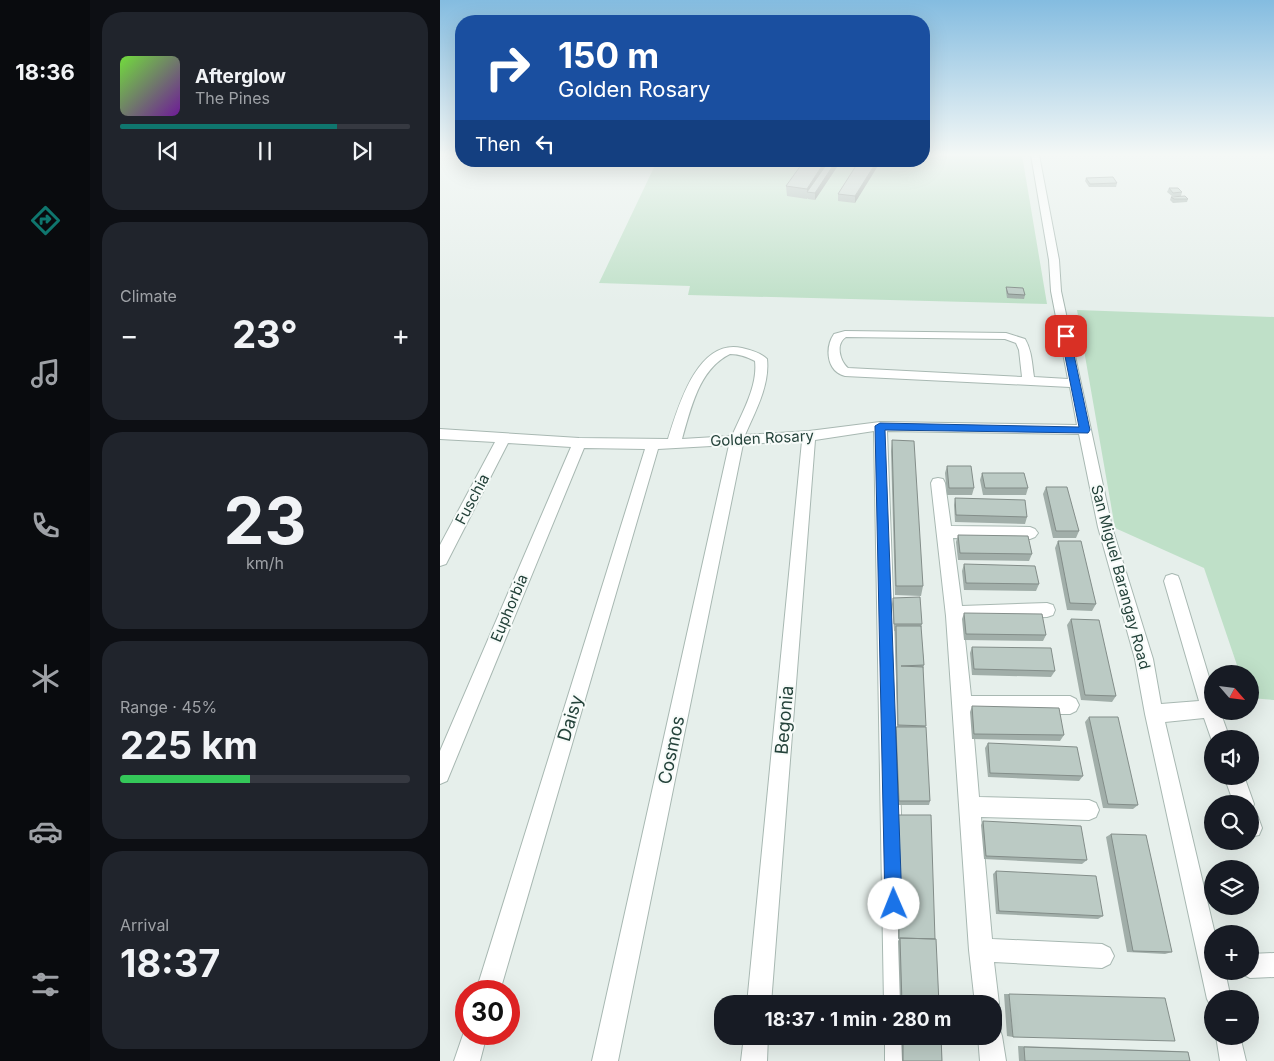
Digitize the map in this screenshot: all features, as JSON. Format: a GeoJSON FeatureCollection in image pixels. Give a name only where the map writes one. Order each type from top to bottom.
{"type":"FeatureCollection","features":[{"type":"Feature","properties":{"kind":"street","name":"San Miguel Barangay Road"},"geometry":{"type":"LineString","coordinates":[[1043,205],[1054,260],[1056,291],[1105,527],[1144,659],[1154,714],[1204,929]]}},
{"type":"Feature","properties":{"kind":"street"},"geometry":{"type":"LineString","coordinates":[[1028,380],[1025,350],[1021,341],[1006,336],[845,334],[838,336],[834,342],[834,357],[838,368],[846,372],[1075,383]]}},
{"type":"Feature","properties":{"kind":"street","name":"Cosmos"},"geometry":{"type":"LineString","coordinates":[[605,1061],[736,439],[755,396],[763,364],[761,359],[733,350],[720,354],[714,359],[694,382],[674,443]]}},
{"type":"Feature","properties":{"kind":"street"},"geometry":{"type":"LineString","coordinates":[[880,426],[896,995]]}},
{"type":"Feature","properties":{"kind":"street","name":"Golden Rosary"},"geometry":{"type":"LineString","coordinates":[[440,434],[579,443],[653,444],[809,436],[880,426],[1085,430]]}},
{"type":"Feature","properties":{"kind":"street","name":"Begonia"},"geometry":{"type":"LineString","coordinates":[[760,995],[809,436]]}},
{"type":"Feature","properties":{"kind":"street","name":"Fuschia"},"geometry":{"type":"LineString","coordinates":[[440,560],[504,438]]}},
{"type":"Feature","properties":{"kind":"street","name":"Euphorbia"},"geometry":{"type":"LineString","coordinates":[[440,774],[579,443]]}},
{"type":"Feature","properties":{"kind":"street","name":"Daisy"},"geometry":{"type":"LineString","coordinates":[[491,980],[653,444]]}},
{"type":"Feature","properties":{"kind":"street"},"geometry":{"type":"LineString","coordinates":[[938,484],[946,532],[962,705],[985,995]]}},
{"type":"Feature","properties":{"kind":"street"},"geometry":{"type":"LineString","coordinates":[[946,532],[1030,533]]}},
{"type":"Feature","properties":{"kind":"street"},"geometry":{"type":"LineString","coordinates":[[1172,581],[1204,689]]}},
{"type":"Feature","properties":{"kind":"street"},"geometry":{"type":"LineString","coordinates":[[953,613],[1047,610]]}},
{"type":"Feature","properties":{"kind":"street"},"geometry":{"type":"LineString","coordinates":[[962,705],[1070,705]]}},
{"type":"Feature","properties":{"kind":"street"},"geometry":{"type":"LineString","coordinates":[[1154,714],[1204,710]]}},
{"type":"Feature","properties":{"kind":"street"},"geometry":{"type":"LineString","coordinates":[[969,807],[1089,810]]}},
{"type":"Feature","properties":{"kind":"street"},"geometry":{"type":"LineString","coordinates":[[980,950],[1102,956]]}},
{"type":"Feature","properties":{"kind":"street"},"geometry":{"type":"LineString","coordinates":[[1259,966],[1274,965]]}},
{"type":"Feature","properties":{"kind":"street"},"geometry":{"type":"LineString","coordinates":[[467,1061],[472,1045]]}},
{"type":"Feature","properties":{"kind":"street"},"geometry":{"type":"LineString","coordinates":[[749,1061],[754,1061],[755,1045]]}},
{"type":"Feature","properties":{"kind":"street"},"geometry":{"type":"LineString","coordinates":[[897,1045],[898,1061]]}},
{"type":"Feature","properties":{"kind":"street"},"geometry":{"type":"LineString","coordinates":[[991,1045],[993,1061]]}},
{"type":"Feature","properties":{"kind":"street"},"geometry":{"type":"LineString","coordinates":[[1230,1045],[1233,1061]]}},
{"type":"Feature","properties":{"kind":"green space"},"geometry":{"type":"Polygon","coordinates":[[[636,205],[1030,205],[1047,304],[688,295],[690,286],[599,283],[636,205]]]}},
{"type":"Feature","properties":{"kind":"green space"},"geometry":{"type":"Polygon","coordinates":[[[1077,310],[1274,317],[1274,700],[1259,699],[1259,665],[1237,665],[1204,568],[1115,528],[1077,310]]]}},
{"type":"Feature","properties":{"kind":"building"},"geometry":{"type":"Polygon","coordinates":[[[1006,287],[1023,288],[1025,295],[1008,294],[1006,287]]]}},
{"type":"Feature","properties":{"kind":"building"},"geometry":{"type":"Polygon","coordinates":[[[892,440],[914,441],[923,586],[896,586],[892,440]]]}},
{"type":"Feature","properties":{"kind":"building"},"geometry":{"type":"Polygon","coordinates":[[[947,466],[971,466],[974,488],[949,488],[947,466]]]}},
{"type":"Feature","properties":{"kind":"building"},"geometry":{"type":"Polygon","coordinates":[[[982,473],[1024,473],[1028,488],[985,488],[982,473]]]}},
{"type":"Feature","properties":{"kind":"building"},"geometry":{"type":"Polygon","coordinates":[[[1046,487],[1067,487],[1079,531],[1056,531],[1046,487]]]}},
{"type":"Feature","properties":{"kind":"building"},"geometry":{"type":"Polygon","coordinates":[[[955,498],[1025,500],[1027,517],[956,515],[955,498]]]}},
{"type":"Feature","properties":{"kind":"building"},"geometry":{"type":"Polygon","coordinates":[[[958,535],[1028,536],[1032,554],[960,553],[958,535]]]}},
{"type":"Feature","properties":{"kind":"building"},"geometry":{"type":"Polygon","coordinates":[[[1058,541],[1081,541],[1096,604],[1070,603],[1058,541]]]}},
{"type":"Feature","properties":{"kind":"building"},"geometry":{"type":"Polygon","coordinates":[[[964,564],[1035,566],[1039,584],[966,583],[964,564]]]}},
{"type":"Feature","properties":{"kind":"building"},"geometry":{"type":"Polygon","coordinates":[[[920,597],[922,624],[894,624],[893,598],[920,597]]]}},
{"type":"Feature","properties":{"kind":"building"},"geometry":{"type":"Polygon","coordinates":[[[964,613],[1042,614],[1046,635],[966,634],[964,613]]]}},
{"type":"Feature","properties":{"kind":"building"},"geometry":{"type":"Polygon","coordinates":[[[1071,619],[1099,620],[1116,696],[1085,695],[1071,619]]]}},
{"type":"Feature","properties":{"kind":"building"},"geometry":{"type":"Polygon","coordinates":[[[896,626],[921,626],[924,665],[901,666],[923,667],[926,726],[898,725],[896,626]]]}},
{"type":"Feature","properties":{"kind":"building"},"geometry":{"type":"Polygon","coordinates":[[[972,647],[1051,648],[1055,671],[974,669],[972,647]]]}},
{"type":"Feature","properties":{"kind":"building"},"geometry":{"type":"Polygon","coordinates":[[[972,706],[1059,708],[1064,735],[974,734],[972,706]]]}},
{"type":"Feature","properties":{"kind":"building"},"geometry":{"type":"Polygon","coordinates":[[[1089,717],[1118,717],[1138,805],[1108,804],[1089,717]]]}},
{"type":"Feature","properties":{"kind":"building"},"geometry":{"type":"Polygon","coordinates":[[[896,727],[926,727],[930,801],[899,801],[896,727]]]}},
{"type":"Feature","properties":{"kind":"building"},"geometry":{"type":"Polygon","coordinates":[[[988,743],[1077,747],[1083,776],[990,773],[988,743]]]}},
{"type":"Feature","properties":{"kind":"building"},"geometry":{"type":"Polygon","coordinates":[[[898,815],[931,815],[935,939],[899,938],[898,815]]]}},
{"type":"Feature","properties":{"kind":"building"},"geometry":{"type":"Polygon","coordinates":[[[983,821],[1081,826],[1087,860],[986,856],[983,821]]]}},
{"type":"Feature","properties":{"kind":"building"},"geometry":{"type":"Polygon","coordinates":[[[1111,834],[1146,835],[1172,952],[1133,951],[1111,834]]]}},
{"type":"Feature","properties":{"kind":"building"},"geometry":{"type":"Polygon","coordinates":[[[996,871],[1096,876],[1103,916],[999,911],[996,871]]]}},
{"type":"Feature","properties":{"kind":"building"},"geometry":{"type":"Polygon","coordinates":[[[900,938],[936,939],[939,995],[902,995],[900,938]]]}},
{"type":"Feature","properties":{"kind":"building"},"geometry":{"type":"Polygon","coordinates":[[[1009,994],[1165,998],[1175,1041],[1013,1037],[1009,994]]]}},
{"type":"Feature","properties":{"kind":"building"},"geometry":{"type":"Polygon","coordinates":[[[903,1045],[941,1045],[942,1061],[903,1061],[903,1045]]]}},
{"type":"Feature","properties":{"kind":"building"},"geometry":{"type":"Polygon","coordinates":[[[1024,1047],[1188,1052],[1190,1061],[1025,1061],[1024,1047]]]}},
{"type":"Feature","properties":{"kind":"route"},"geometry":{"type":"LineString","coordinates":[[894,904],[880,426],[1085,430],[1066,336]]}}]}
